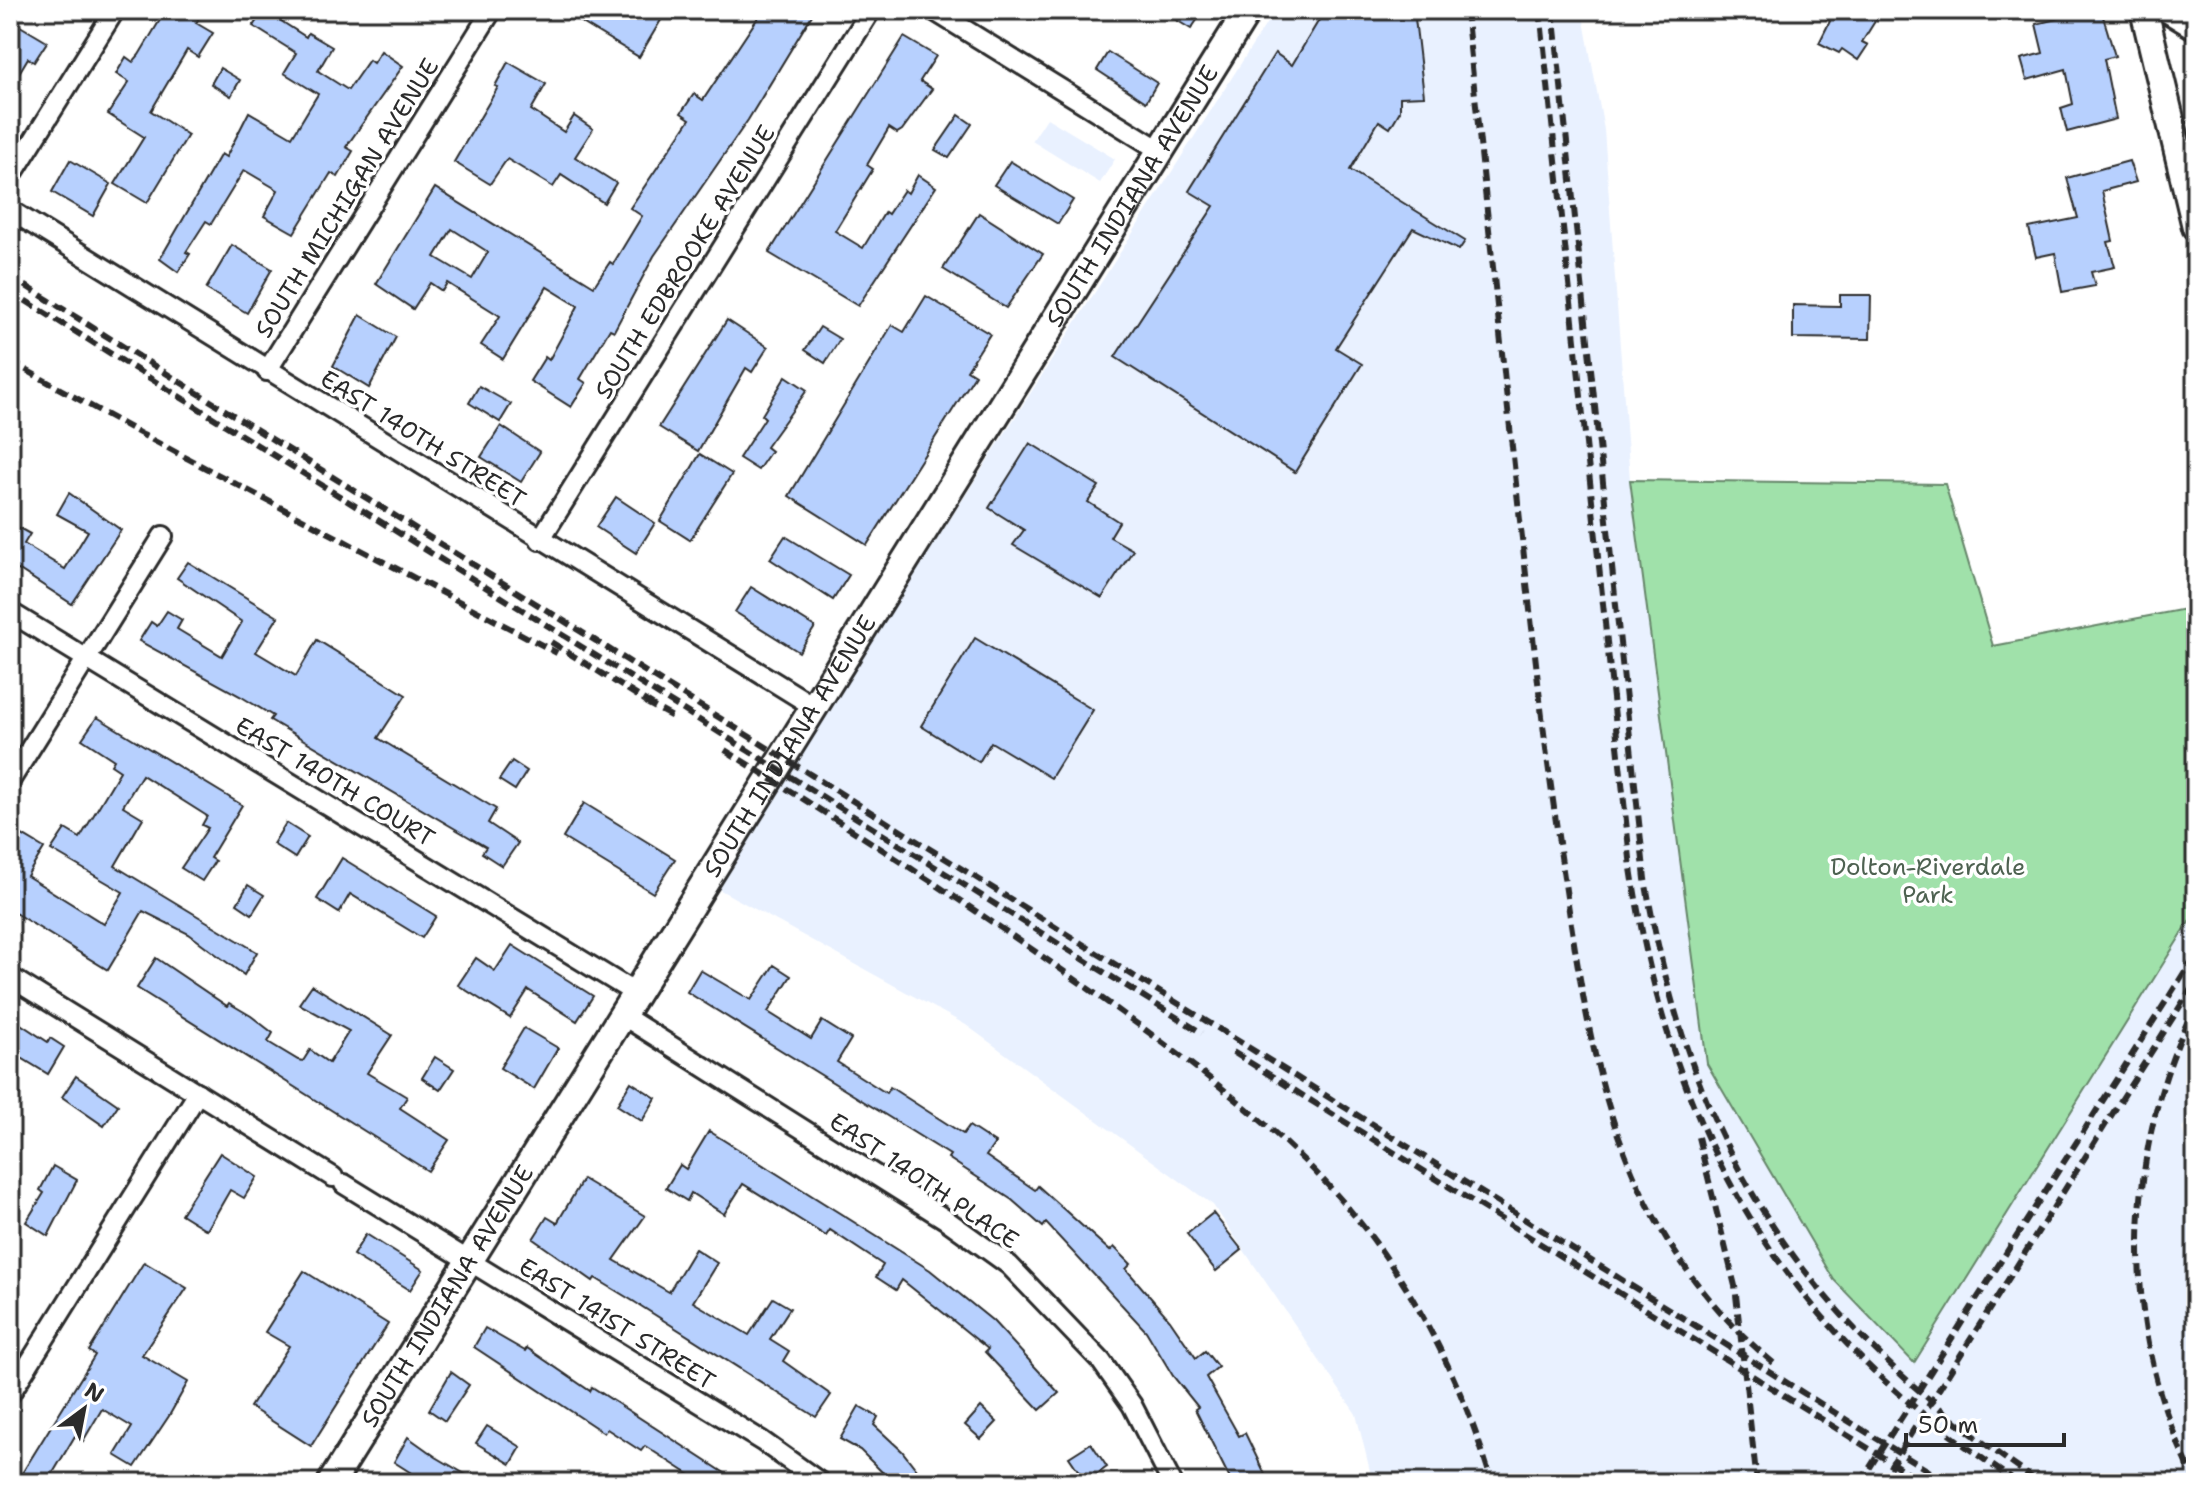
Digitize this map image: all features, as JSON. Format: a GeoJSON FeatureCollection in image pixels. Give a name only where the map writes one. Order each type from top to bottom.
{"type":"FeatureCollection","features":[{"type":"Feature","properties":{"kind":"main road","name":"SOUTH INDIANA AVENUE"},"geometry":{"type":"LineString","coordinates":[[334,1482],[468,1260],[1248,10]]}},
{"type":"Feature","properties":{"kind":"main road"},"geometry":{"type":"LineString","coordinates":[[2144,10],[2196,227]]}},
{"type":"Feature","properties":{"kind":"main road"},"geometry":{"type":"LineString","coordinates":[[2170,10],[2196,26]]}},
{"type":"Feature","properties":{"kind":"street"},"geometry":{"type":"LineString","coordinates":[[10,178],[115,10]]}},
{"type":"Feature","properties":{"kind":"street","name":"SOUTH MICHIGAN AVENUE"},"geometry":{"type":"LineString","coordinates":[[267,371],[492,10]]}},
{"type":"Feature","properties":{"kind":"street","name":"SOUTH EDBROOKE AVENUE"},"geometry":{"type":"LineString","coordinates":[[540,540],[871,10]]}},
{"type":"Feature","properties":{"kind":"street"},"geometry":{"type":"LineString","coordinates":[[933,10],[1161,151]]}},
{"type":"Feature","properties":{"kind":"street","name":"EAST 140TH STREET"},"geometry":{"type":"LineString","coordinates":[[10,210],[813,706]]}},
{"type":"Feature","properties":{"kind":"street"},"geometry":{"type":"LineString","coordinates":[[10,781],[163,536]]}},
{"type":"Feature","properties":{"kind":"street","name":"EAST 140TH COURT"},"geometry":{"type":"LineString","coordinates":[[10,612],[497,909],[628,1004]]}},
{"type":"Feature","properties":{"kind":"street","name":"EAST 141ST STREET"},"geometry":{"type":"LineString","coordinates":[[10,977],[762,1441],[821,1483]]}},
{"type":"Feature","properties":{"kind":"street","name":"EAST 140TH PLACE"},"geometry":{"type":"LineString","coordinates":[[628,1004],[1009,1265],[1101,1361],[1132,1405],[1172,1483]]}},
{"type":"Feature","properties":{"kind":"street"},"geometry":{"type":"LineString","coordinates":[[10,1394],[198,1093]]}},
{"type":"Feature","properties":{"kind":"shaded area"},"geometry":{"type":"Polygon","coordinates":[[[1275,10],[1582,10],[1604,130],[1630,480],[1914,1362],[2196,911],[2196,1105],[2182,1128],[2196,1183],[2196,1483],[1373,1483],[1356,1414],[1213,1205],[966,1025],[704,881],[815,731],[1275,10]]]}},
{"type":"Feature","properties":{"kind":"shaded area"},"geometry":{"type":"Polygon","coordinates":[[[1047,118],[1115,159],[1100,183],[1032,141],[1047,118]]]}},
{"type":"Feature","properties":{"kind":"green space","name":"Dolton-Riverdale Park"},"geometry":{"type":"Polygon","coordinates":[[[1630,480],[1945,484],[1993,646],[2196,607],[2196,911],[1914,1363],[1834,1280],[1707,1064],[1630,480]]]}},
{"type":"Feature","properties":{"kind":"building"},"geometry":{"type":"Polygon","coordinates":[[[166,10],[204,10],[196,23],[213,33],[198,57],[187,50],[151,111],[188,135],[147,203],[115,184],[144,137],[108,114],[129,82],[116,74],[126,57],[133,62],[139,55],[166,10]]]}},
{"type":"Feature","properties":{"kind":"building"},"geometry":{"type":"Polygon","coordinates":[[[264,10],[306,37],[308,33],[332,47],[318,71],[348,90],[369,60],[373,63],[381,51],[403,66],[346,147],[353,151],[338,177],[331,173],[294,233],[264,216],[278,190],[244,170],[211,224],[206,221],[186,252],[190,254],[178,272],[160,259],[221,154],[226,157],[249,112],[292,137],[318,94],[284,73],[296,53],[253,26],[264,10]]]}},
{"type":"Feature","properties":{"kind":"building"},"geometry":{"type":"Polygon","coordinates":[[[561,10],[667,10],[639,57],[561,10]]]}},
{"type":"Feature","properties":{"kind":"building"},"geometry":{"type":"Polygon","coordinates":[[[763,10],[815,10],[748,120],[654,256],[614,331],[610,329],[580,379],[586,383],[571,407],[530,381],[545,357],[549,360],[578,306],[547,287],[503,359],[481,345],[500,316],[447,283],[442,291],[430,283],[413,309],[376,284],[435,188],[594,286],[610,262],[613,264],[642,216],[630,208],[690,119],[681,113],[694,94],[703,100],[763,10]],[[452,229],[435,257],[472,279],[488,252],[452,229]]]}},
{"type":"Feature","properties":{"kind":"building"},"geometry":{"type":"Polygon","coordinates":[[[1160,10],[1204,10],[1191,29],[1160,10]]]}},
{"type":"Feature","properties":{"kind":"building"},"geometry":{"type":"Polygon","coordinates":[[[1325,10],[1414,10],[1424,96],[1400,97],[1400,111],[1390,128],[1379,121],[1350,170],[1465,241],[1459,250],[1413,228],[1336,348],[1362,364],[1295,472],[1115,357],[1214,206],[1189,191],[1275,53],[1292,65],[1325,10]]]}},
{"type":"Feature","properties":{"kind":"building"},"geometry":{"type":"Polygon","coordinates":[[[1813,10],[1882,10],[1862,42],[1868,45],[1858,60],[1842,49],[1839,53],[1819,43],[1830,21],[1813,10]]]}},
{"type":"Feature","properties":{"kind":"building"},"geometry":{"type":"Polygon","coordinates":[[[2101,10],[2115,56],[2104,59],[2116,119],[2067,132],[2061,108],[2073,104],[2066,69],[2027,80],[2021,59],[2043,53],[2036,24],[2101,10]]]}},
{"type":"Feature","properties":{"kind":"building"},"geometry":{"type":"Polygon","coordinates":[[[10,20],[47,42],[34,62],[28,58],[10,88],[10,20]]]}},
{"type":"Feature","properties":{"kind":"building"},"geometry":{"type":"Polygon","coordinates":[[[904,37],[936,56],[920,81],[932,89],[902,130],[897,133],[889,128],[867,165],[873,169],[835,231],[863,248],[885,212],[888,214],[904,190],[908,193],[918,175],[936,187],[858,306],[769,253],[904,37]]]}},
{"type":"Feature","properties":{"kind":"building"},"geometry":{"type":"Polygon","coordinates":[[[1108,52],[1157,83],[1146,102],[1097,70],[1108,52]]]}},
{"type":"Feature","properties":{"kind":"building"},"geometry":{"type":"Polygon","coordinates":[[[508,62],[546,84],[531,110],[564,132],[574,116],[593,129],[575,157],[616,183],[604,203],[561,175],[553,187],[507,159],[490,184],[454,162],[498,87],[495,86],[508,62]]]}},
{"type":"Feature","properties":{"kind":"building"},"geometry":{"type":"Polygon","coordinates":[[[220,68],[240,80],[231,96],[211,84],[220,68]]]}},
{"type":"Feature","properties":{"kind":"building"},"geometry":{"type":"Polygon","coordinates":[[[959,115],[972,124],[949,158],[935,150],[959,115]]]}},
{"type":"Feature","properties":{"kind":"building"},"geometry":{"type":"Polygon","coordinates":[[[70,160],[111,184],[93,216],[52,192],[70,160]]]}},
{"type":"Feature","properties":{"kind":"building"},"geometry":{"type":"Polygon","coordinates":[[[1010,161],[1073,200],[1058,224],[994,185],[1010,161]]]}},
{"type":"Feature","properties":{"kind":"building"},"geometry":{"type":"Polygon","coordinates":[[[2129,161],[2136,182],[2102,191],[2113,241],[2108,242],[2115,267],[2091,272],[2095,286],[2062,292],[2055,253],[2036,257],[2029,228],[2078,218],[2067,178],[2129,161]]]}},
{"type":"Feature","properties":{"kind":"building"},"geometry":{"type":"Polygon","coordinates":[[[979,213],[1043,254],[1006,308],[943,269],[979,213]]]}},
{"type":"Feature","properties":{"kind":"building"},"geometry":{"type":"Polygon","coordinates":[[[232,245],[272,269],[247,313],[206,289],[232,245]]]}},
{"type":"Feature","properties":{"kind":"building"},"geometry":{"type":"Polygon","coordinates":[[[1840,295],[1871,295],[1870,339],[1793,338],[1793,305],[1840,306],[1840,295]]]}},
{"type":"Feature","properties":{"kind":"building"},"geometry":{"type":"Polygon","coordinates":[[[926,296],[990,334],[967,370],[975,375],[867,545],[789,496],[892,325],[904,332],[926,296]]]}},
{"type":"Feature","properties":{"kind":"building"},"geometry":{"type":"Polygon","coordinates":[[[360,315],[396,337],[369,388],[333,366],[360,315]]]}},
{"type":"Feature","properties":{"kind":"building"},"geometry":{"type":"Polygon","coordinates":[[[727,320],[768,347],[752,372],[746,368],[698,451],[659,427],[727,320]]]}},
{"type":"Feature","properties":{"kind":"building"},"geometry":{"type":"Polygon","coordinates":[[[820,327],[840,339],[825,363],[805,350],[820,327]]]}},
{"type":"Feature","properties":{"kind":"building"},"geometry":{"type":"Polygon","coordinates":[[[786,376],[807,390],[766,447],[771,451],[758,470],[739,458],[765,418],[762,415],[786,376]]]}},
{"type":"Feature","properties":{"kind":"building"},"geometry":{"type":"Polygon","coordinates":[[[479,386],[511,404],[500,422],[469,403],[479,386]]]}},
{"type":"Feature","properties":{"kind":"building"},"geometry":{"type":"Polygon","coordinates":[[[501,426],[540,452],[521,482],[481,457],[501,426]]]}},
{"type":"Feature","properties":{"kind":"building"},"geometry":{"type":"Polygon","coordinates":[[[1030,443],[1099,486],[1088,502],[1119,522],[1110,537],[1133,550],[1102,598],[1013,545],[1024,530],[989,508],[1030,443]]]}},
{"type":"Feature","properties":{"kind":"building"},"geometry":{"type":"Polygon","coordinates":[[[700,454],[732,474],[690,540],[660,521],[700,454]]]}},
{"type":"Feature","properties":{"kind":"building"},"geometry":{"type":"Polygon","coordinates":[[[69,493],[121,530],[72,604],[21,571],[10,568],[10,523],[30,534],[24,544],[65,569],[88,531],[57,514],[69,493]]]}},
{"type":"Feature","properties":{"kind":"building"},"geometry":{"type":"Polygon","coordinates":[[[616,497],[655,523],[636,553],[596,527],[616,497]]]}},
{"type":"Feature","properties":{"kind":"building"},"geometry":{"type":"Polygon","coordinates":[[[785,536],[849,575],[833,600],[770,559],[785,536]]]}},
{"type":"Feature","properties":{"kind":"building"},"geometry":{"type":"Polygon","coordinates":[[[188,562],[278,617],[256,652],[296,676],[317,640],[406,695],[378,738],[496,809],[488,823],[518,843],[502,866],[482,853],[486,847],[270,720],[273,716],[240,696],[139,641],[151,622],[157,626],[167,611],[182,620],[177,629],[222,656],[242,622],[177,578],[188,562]]]}},
{"type":"Feature","properties":{"kind":"building"},"geometry":{"type":"Polygon","coordinates":[[[751,587],[815,627],[799,652],[735,612],[751,587]]]}},
{"type":"Feature","properties":{"kind":"building"},"geometry":{"type":"Polygon","coordinates":[[[975,638],[1093,710],[1051,778],[991,742],[979,762],[921,726],[975,638]]]}},
{"type":"Feature","properties":{"kind":"building"},"geometry":{"type":"Polygon","coordinates":[[[97,717],[242,805],[210,858],[215,861],[202,881],[181,868],[208,828],[202,825],[207,816],[142,775],[123,806],[143,818],[115,866],[257,952],[244,975],[189,934],[143,911],[108,970],[10,910],[10,856],[22,835],[44,848],[27,876],[104,924],[123,892],[51,850],[65,829],[80,838],[120,771],[111,765],[114,760],[82,739],[97,717]]]}},
{"type":"Feature","properties":{"kind":"building"},"geometry":{"type":"Polygon","coordinates":[[[512,761],[527,771],[515,790],[499,780],[512,761]]]}},
{"type":"Feature","properties":{"kind":"building"},"geometry":{"type":"Polygon","coordinates":[[[584,803],[675,859],[653,893],[563,838],[584,803]]]}},
{"type":"Feature","properties":{"kind":"building"},"geometry":{"type":"Polygon","coordinates":[[[286,823],[308,837],[295,858],[273,844],[286,823]]]}},
{"type":"Feature","properties":{"kind":"building"},"geometry":{"type":"Polygon","coordinates":[[[342,858],[436,916],[422,938],[350,894],[339,913],[317,899],[342,858]]]}},
{"type":"Feature","properties":{"kind":"building"},"geometry":{"type":"Polygon","coordinates":[[[248,885],[264,895],[252,914],[237,904],[248,885]]]}},
{"type":"Feature","properties":{"kind":"building"},"geometry":{"type":"Polygon","coordinates":[[[512,945],[593,996],[577,1021],[528,990],[510,1018],[458,985],[476,958],[495,971],[512,945]]]}},
{"type":"Feature","properties":{"kind":"building"},"geometry":{"type":"Polygon","coordinates":[[[156,958],[227,1006],[229,1003],[251,1016],[273,1033],[268,1042],[298,1060],[303,1061],[310,1050],[329,1063],[349,1031],[299,1004],[312,985],[392,1035],[367,1073],[407,1097],[400,1108],[449,1140],[428,1171],[137,988],[156,958]]]}},
{"type":"Feature","properties":{"kind":"building"},"geometry":{"type":"Polygon","coordinates":[[[774,965],[791,976],[768,1012],[811,1039],[822,1021],[851,1039],[837,1062],[886,1093],[890,1087],[963,1134],[969,1126],[995,1143],[986,1156],[1035,1190],[1038,1186],[1110,1251],[1114,1247],[1131,1264],[1126,1269],[1170,1320],[1196,1358],[1205,1351],[1218,1367],[1206,1377],[1239,1436],[1245,1433],[1269,1483],[1232,1483],[1195,1409],[1198,1407],[1173,1376],[1146,1331],[1046,1223],[1043,1227],[1012,1200],[948,1158],[950,1155],[687,992],[700,970],[751,1000],[774,965]]]}},
{"type":"Feature","properties":{"kind":"building"},"geometry":{"type":"Polygon","coordinates":[[[16,1021],[48,1042],[50,1038],[64,1047],[48,1074],[10,1051],[10,1030],[16,1021]]]}},
{"type":"Feature","properties":{"kind":"building"},"geometry":{"type":"Polygon","coordinates":[[[524,1028],[558,1048],[534,1089],[500,1068],[524,1028]]]}},
{"type":"Feature","properties":{"kind":"building"},"geometry":{"type":"Polygon","coordinates":[[[435,1057],[454,1069],[440,1090],[422,1078],[435,1057]]]}},
{"type":"Feature","properties":{"kind":"building"},"geometry":{"type":"Polygon","coordinates":[[[76,1076],[118,1105],[104,1126],[62,1097],[76,1076]]]}},
{"type":"Feature","properties":{"kind":"building"},"geometry":{"type":"Polygon","coordinates":[[[631,1082],[656,1098],[642,1121],[617,1105],[631,1082]]]}},
{"type":"Feature","properties":{"kind":"building"},"geometry":{"type":"Polygon","coordinates":[[[709,1131],[930,1270],[993,1321],[1059,1393],[1040,1410],[985,1352],[988,1349],[956,1323],[902,1280],[896,1290],[876,1277],[883,1265],[830,1230],[826,1236],[743,1184],[724,1214],[691,1193],[687,1201],[666,1188],[680,1165],[686,1169],[709,1131]]]}},
{"type":"Feature","properties":{"kind":"building"},"geometry":{"type":"Polygon","coordinates":[[[220,1153],[257,1177],[244,1198],[230,1190],[207,1230],[181,1214],[220,1153]]]}},
{"type":"Feature","properties":{"kind":"building"},"geometry":{"type":"Polygon","coordinates":[[[53,1166],[77,1180],[48,1236],[26,1222],[44,1193],[40,1190],[53,1166]]]}},
{"type":"Feature","properties":{"kind":"building"},"geometry":{"type":"Polygon","coordinates":[[[583,1179],[645,1216],[614,1260],[669,1292],[695,1249],[717,1263],[693,1302],[749,1335],[773,1298],[790,1308],[770,1339],[789,1351],[783,1361],[831,1395],[816,1417],[633,1301],[595,1278],[593,1281],[533,1239],[547,1217],[557,1223],[583,1179]]]}},
{"type":"Feature","properties":{"kind":"building"},"geometry":{"type":"Polygon","coordinates":[[[1213,1213],[1242,1250],[1216,1271],[1187,1234],[1213,1213]]]}},
{"type":"Feature","properties":{"kind":"building"},"geometry":{"type":"Polygon","coordinates":[[[366,1234],[423,1270],[410,1290],[353,1255],[366,1234]]]}},
{"type":"Feature","properties":{"kind":"building"},"geometry":{"type":"Polygon","coordinates":[[[144,1262],[187,1288],[142,1355],[188,1382],[169,1416],[135,1467],[115,1455],[132,1427],[102,1409],[83,1441],[75,1436],[47,1483],[16,1483],[95,1355],[89,1351],[144,1262]]]}},
{"type":"Feature","properties":{"kind":"building"},"geometry":{"type":"Polygon","coordinates":[[[304,1271],[388,1324],[311,1446],[250,1407],[289,1346],[265,1332],[304,1271]]]}},
{"type":"Feature","properties":{"kind":"building"},"geometry":{"type":"Polygon","coordinates":[[[485,1328],[525,1351],[527,1348],[590,1391],[592,1387],[740,1483],[689,1483],[693,1477],[645,1446],[641,1451],[607,1429],[604,1433],[474,1347],[485,1328]]]}},
{"type":"Feature","properties":{"kind":"building"},"geometry":{"type":"Polygon","coordinates":[[[451,1372],[469,1385],[445,1421],[429,1410],[451,1372]]]}},
{"type":"Feature","properties":{"kind":"building"},"geometry":{"type":"Polygon","coordinates":[[[859,1406],[878,1417],[874,1425],[902,1451],[927,1483],[893,1483],[860,1450],[840,1439],[859,1406]]]}},
{"type":"Feature","properties":{"kind":"building"},"geometry":{"type":"Polygon","coordinates":[[[981,1407],[997,1422],[981,1439],[965,1425],[981,1407]]]}},
{"type":"Feature","properties":{"kind":"building"},"geometry":{"type":"Polygon","coordinates":[[[487,1426],[521,1447],[511,1464],[476,1443],[487,1426]]]}},
{"type":"Feature","properties":{"kind":"building"},"geometry":{"type":"Polygon","coordinates":[[[408,1437],[480,1483],[427,1483],[394,1462],[408,1437]]]}},
{"type":"Feature","properties":{"kind":"building"},"geometry":{"type":"Polygon","coordinates":[[[1091,1443],[1107,1467],[1086,1482],[1069,1457],[1091,1443]]]}},
{"type":"Feature","properties":{"kind":"railway"},"geometry":{"type":"LineString","coordinates":[[1466,10],[1543,728],[1571,924],[1593,1047],[1619,1137],[1657,1223],[1691,1275],[1730,1323],[1776,1365]]}},
{"type":"Feature","properties":{"kind":"railway"},"geometry":{"type":"LineString","coordinates":[[1540,10],[1631,868],[1661,1010],[1682,1077],[1709,1141],[1741,1202],[1779,1261],[1823,1318],[1908,1401],[2018,1483]]}},
{"type":"Feature","properties":{"kind":"railway"},"geometry":{"type":"LineString","coordinates":[[1553,10],[1645,879],[1666,979],[1694,1069],[1729,1151],[1773,1226],[1825,1296],[1886,1361],[1958,1423],[2040,1483]]}},
{"type":"Feature","properties":{"kind":"railway"},"geometry":{"type":"LineString","coordinates":[[10,276],[1948,1483]]}},
{"type":"Feature","properties":{"kind":"railway"},"geometry":{"type":"LineString","coordinates":[[10,291],[1202,1033]]}},
{"type":"Feature","properties":{"kind":"railway"},"geometry":{"type":"LineString","coordinates":[[10,361],[143,435],[557,653]]}},
{"type":"Feature","properties":{"kind":"railway"},"geometry":{"type":"LineString","coordinates":[[551,642],[654,706]]}},
{"type":"Feature","properties":{"kind":"railway"},"geometry":{"type":"LineString","coordinates":[[645,702],[676,719]]}},
{"type":"Feature","properties":{"kind":"railway"},"geometry":{"type":"LineString","coordinates":[[725,750],[1022,942],[1207,1076],[1292,1149],[1343,1202],[1413,1299],[1466,1408],[1492,1483]]}},
{"type":"Feature","properties":{"kind":"railway"},"geometry":{"type":"LineString","coordinates":[[1860,1483],[2196,954]]}},
{"type":"Feature","properties":{"kind":"railway"},"geometry":{"type":"LineString","coordinates":[[1880,1483],[2196,981]]}},
{"type":"Feature","properties":{"kind":"railway"},"geometry":{"type":"LineString","coordinates":[[2196,1004],[2172,1061],[2154,1120],[2143,1181],[2139,1242],[2142,1304],[2153,1365],[2171,1424],[2196,1481]]}},
{"type":"Feature","properties":{"kind":"railway"},"geometry":{"type":"LineString","coordinates":[[1233,1052],[1924,1483]]}},
{"type":"Feature","properties":{"kind":"railway"},"geometry":{"type":"LineString","coordinates":[[1698,1137],[1735,1286],[1757,1483]]}}]}
